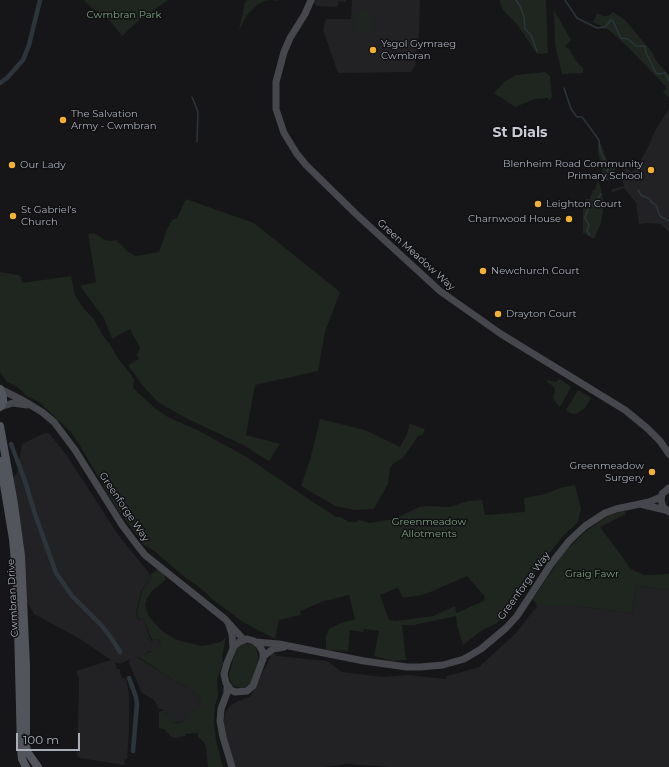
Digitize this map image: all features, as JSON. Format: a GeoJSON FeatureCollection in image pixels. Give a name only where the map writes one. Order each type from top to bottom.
{"type":"FeatureCollection","features":[{"type":"Feature","properties":{"kind":"main road"},"geometry":{"type":"LineString","coordinates":[[0,389],[3,394],[3,400],[0,407]]}},
{"type":"Feature","properties":{"kind":"main road","name":"Cwmbran Drive"},"geometry":{"type":"LineString","coordinates":[[0,426],[14,504],[21,556],[26,666],[26,747],[28,754],[38,767]]}},
{"type":"Feature","properties":{"kind":"main road","name":"Cwmbran Drive"},"geometry":{"type":"LineString","coordinates":[[0,461],[7,496],[15,554],[21,749],[22,759],[26,767]]}},
{"type":"Feature","properties":{"kind":"street","name":"Green Meadow Way"},"geometry":{"type":"LineString","coordinates":[[311,0],[284,52],[276,82],[276,109],[284,133],[296,154],[364,222],[440,291],[501,334],[625,410],[660,441],[669,454]]}},
{"type":"Feature","properties":{"kind":"street","name":"Greenforge Way"},"geometry":{"type":"LineString","coordinates":[[0,389],[20,398],[49,417],[67,438],[130,536],[145,555],[221,615],[244,640],[274,643],[364,661],[407,667],[438,666],[464,659],[481,650],[506,628],[516,616],[551,564],[569,541],[585,526],[605,513],[661,497]]}},
{"type":"Feature","properties":{"kind":"street","name":"Greenforge Way"},"geometry":{"type":"LineString","coordinates":[[0,407],[13,403],[33,406]]}},
{"type":"Feature","properties":{"kind":"street"},"geometry":{"type":"LineString","coordinates":[[667,511],[661,504],[661,497],[668,487]]}},
{"type":"Feature","properties":{"kind":"street","name":"Greenforge Way"},"geometry":{"type":"LineString","coordinates":[[640,504],[667,511]]}},
{"type":"Feature","properties":{"kind":"street"},"geometry":{"type":"LineString","coordinates":[[229,623],[232,634],[233,648]]}},
{"type":"Feature","properties":{"kind":"street"},"geometry":{"type":"LineString","coordinates":[[240,692],[231,690],[224,679],[224,674],[233,648],[236,644],[244,640]]}},
{"type":"Feature","properties":{"kind":"street"},"geometry":{"type":"LineString","coordinates":[[224,703],[233,695],[247,691],[253,686],[264,656],[262,649],[256,642]]}},
{"type":"Feature","properties":{"kind":"street","name":"Greenforge Way"},"geometry":{"type":"LineString","coordinates":[[264,656],[270,651],[278,648],[298,648]]}},
{"type":"Feature","properties":{"kind":"street"},"geometry":{"type":"LineString","coordinates":[[228,686],[221,709],[220,721],[232,767]]}},
{"type":"Feature","properties":{"kind":"shaded area"},"geometry":{"type":"Polygon","coordinates":[[[314,0],[346,0],[345,2],[339,1],[337,7],[317,6],[314,3],[314,0]]]}},
{"type":"Feature","properties":{"kind":"shaded area","name":"Ysgol Gymraeg Cwmbran"},"geometry":{"type":"Polygon","coordinates":[[[352,0],[420,0],[419,33],[415,66],[411,72],[338,73],[323,30],[326,19],[351,19],[352,0]]]}},
{"type":"Feature","properties":{"kind":"shaded area","name":"Blenheim Road Community Primary School"},"geometry":{"type":"Polygon","coordinates":[[[669,109],[669,232],[661,224],[639,224],[636,203],[624,188],[611,193],[612,189],[624,186],[620,172],[627,168],[631,172],[637,168],[655,131],[669,109]]]}},
{"type":"Feature","properties":{"kind":"shaded area"},"geometry":{"type":"Polygon","coordinates":[[[45,433],[49,433],[65,453],[119,536],[150,574],[150,579],[141,591],[136,613],[138,620],[143,618],[151,641],[157,639],[161,646],[137,657],[175,681],[186,686],[201,698],[198,709],[195,709],[185,721],[172,723],[164,711],[158,708],[154,700],[142,693],[129,663],[130,659],[120,664],[115,662],[117,669],[120,669],[122,678],[126,679],[129,694],[129,733],[127,759],[125,759],[124,765],[80,758],[78,757],[77,753],[79,678],[76,671],[111,660],[80,639],[34,614],[27,602],[12,479],[17,473],[22,444],[45,433]]]}},
{"type":"Feature","properties":{"kind":"shaded area"},"geometry":{"type":"Polygon","coordinates":[[[636,586],[669,590],[669,767],[390,767],[348,764],[325,767],[235,767],[223,726],[225,713],[232,704],[251,696],[273,652],[277,656],[327,661],[342,672],[383,677],[408,675],[446,679],[447,676],[480,667],[516,633],[537,606],[577,606],[632,613],[636,586]]]}},
{"type":"Feature","properties":{"kind":"green space","name":"Cwmbran Park"},"geometry":{"type":"Polygon","coordinates":[[[84,0],[168,0],[136,23],[122,36],[110,21],[84,0]]]}},
{"type":"Feature","properties":{"kind":"green space"},"geometry":{"type":"Polygon","coordinates":[[[247,0],[271,0],[264,1],[257,5],[247,15],[239,30],[245,3],[247,0]]]}},
{"type":"Feature","properties":{"kind":"green space"},"geometry":{"type":"Polygon","coordinates":[[[499,0],[546,0],[548,53],[537,54],[516,23],[503,10],[499,0]]]}},
{"type":"Feature","properties":{"kind":"green space"},"geometry":{"type":"Polygon","coordinates":[[[358,10],[370,10],[371,32],[358,32],[358,10]]]}},
{"type":"Feature","properties":{"kind":"green space"},"geometry":{"type":"Polygon","coordinates":[[[554,10],[571,40],[565,46],[570,50],[575,60],[583,68],[583,73],[562,74],[555,44],[554,10]]]}},
{"type":"Feature","properties":{"kind":"green space"},"geometry":{"type":"Polygon","coordinates":[[[613,12],[625,20],[652,52],[657,62],[669,75],[669,98],[663,92],[667,88],[629,48],[610,31],[593,22],[597,13],[603,16],[608,16],[613,12]]]}},
{"type":"Feature","properties":{"kind":"green space"},"geometry":{"type":"Polygon","coordinates":[[[545,72],[550,76],[552,97],[549,101],[548,98],[535,99],[515,107],[494,93],[505,81],[516,75],[545,72]]]}},
{"type":"Feature","properties":{"kind":"green space"},"geometry":{"type":"Polygon","coordinates":[[[598,141],[600,142],[608,162],[612,161],[616,169],[613,171],[614,177],[611,180],[607,181],[604,178],[598,153],[598,141]]]}},
{"type":"Feature","properties":{"kind":"green space"},"geometry":{"type":"Polygon","coordinates":[[[595,178],[597,178],[601,189],[604,205],[601,223],[594,239],[583,233],[583,209],[586,199],[590,199],[593,190],[595,190],[597,183],[595,178]]]}},
{"type":"Feature","properties":{"kind":"green space"},"geometry":{"type":"Polygon","coordinates":[[[186,199],[254,223],[340,292],[325,332],[318,371],[255,385],[246,435],[280,444],[269,461],[243,445],[186,418],[159,403],[144,387],[128,365],[139,359],[137,355],[140,348],[130,329],[112,339],[104,318],[80,286],[96,282],[88,234],[94,233],[105,240],[116,240],[127,251],[136,256],[159,252],[167,229],[172,220],[177,218],[186,199]]]}},
{"type":"Feature","properties":{"kind":"green space","name":"Greenmeadow Allotments"},"geometry":{"type":"Polygon","coordinates":[[[0,272],[18,275],[21,277],[22,283],[71,276],[75,295],[84,309],[94,319],[117,357],[130,373],[134,380],[133,388],[156,409],[168,417],[199,431],[247,457],[336,517],[341,517],[349,522],[356,522],[359,520],[369,523],[394,519],[419,507],[450,507],[468,501],[482,500],[485,515],[525,512],[524,498],[545,494],[560,488],[575,485],[581,509],[578,522],[563,536],[546,557],[502,619],[481,631],[463,645],[457,626],[456,616],[414,625],[402,625],[406,660],[392,661],[374,656],[379,631],[364,629],[363,632],[350,630],[348,651],[328,650],[326,648],[326,637],[329,629],[355,619],[349,595],[324,601],[300,611],[301,615],[279,620],[275,639],[243,622],[212,599],[153,550],[144,545],[116,507],[70,431],[39,402],[28,397],[16,386],[7,382],[0,372],[0,272]],[[467,576],[421,595],[403,598],[398,588],[380,595],[389,620],[396,621],[433,616],[455,606],[456,613],[484,601],[485,597],[467,576]]]}},
{"type":"Feature","properties":{"kind":"green space"},"geometry":{"type":"Polygon","coordinates":[[[560,379],[571,387],[560,407],[553,398],[555,389],[547,382],[547,380],[556,382],[560,379]]]}},
{"type":"Feature","properties":{"kind":"green space"},"geometry":{"type":"Polygon","coordinates":[[[578,390],[591,398],[586,407],[578,413],[570,413],[566,410],[578,390]]]}},
{"type":"Feature","properties":{"kind":"green space"},"geometry":{"type":"Polygon","coordinates":[[[320,419],[365,430],[400,447],[410,424],[425,429],[422,436],[419,435],[403,458],[394,463],[390,468],[388,484],[374,509],[355,510],[335,506],[301,486],[310,460],[320,419]]]}},
{"type":"Feature","properties":{"kind":"green space","name":"Graig Fawr"},"geometry":{"type":"Polygon","coordinates":[[[624,511],[626,514],[600,527],[631,569],[644,575],[669,574],[669,590],[636,586],[632,613],[577,606],[537,606],[533,599],[565,551],[586,531],[609,515],[624,511]]]}},
{"type":"Feature","properties":{"kind":"green space"},"geometry":{"type":"Polygon","coordinates":[[[158,569],[164,574],[166,579],[153,590],[147,598],[145,605],[148,615],[158,627],[166,634],[177,640],[202,646],[221,642],[226,637],[222,656],[223,663],[217,680],[218,697],[215,705],[214,722],[216,741],[223,767],[208,767],[206,747],[204,742],[198,737],[198,733],[185,734],[185,736],[175,738],[171,737],[164,729],[159,728],[159,712],[164,711],[172,723],[185,721],[195,709],[198,709],[201,698],[186,686],[175,681],[137,656],[151,652],[152,649],[161,646],[158,639],[152,640],[143,618],[138,619],[137,612],[142,591],[150,579],[151,574],[158,569]]]}},
{"type":"Feature","properties":{"kind":"green space"},"geometry":{"type":"Polygon","coordinates":[[[242,643],[253,645],[256,648],[259,659],[250,684],[241,688],[234,686],[231,683],[229,675],[236,649],[242,643]]]}},
{"type":"Feature","properties":{"kind":"waterway"},"geometry":{"type":"LineString","coordinates":[[0,83],[7,78],[23,60],[29,45],[40,0]]}},
{"type":"Feature","properties":{"kind":"waterway"},"geometry":{"type":"LineString","coordinates":[[516,0],[524,17],[525,29],[531,35],[537,51]]}},
{"type":"Feature","properties":{"kind":"waterway"},"geometry":{"type":"LineString","coordinates":[[565,0],[577,18],[597,28],[605,27],[611,20],[613,21],[621,38],[628,39],[636,46],[644,46],[656,73],[665,73],[669,81]]}},
{"type":"Feature","properties":{"kind":"waterway"},"geometry":{"type":"LineString","coordinates":[[564,88],[571,109],[577,117],[582,117],[599,140],[600,150],[608,169],[606,178]]}},
{"type":"Feature","properties":{"kind":"waterway"},"geometry":{"type":"LineString","coordinates":[[192,97],[198,112],[197,142]]}},
{"type":"Feature","properties":{"kind":"waterway"},"geometry":{"type":"LineString","coordinates":[[607,168],[612,166]]}},
{"type":"Feature","properties":{"kind":"waterway"},"geometry":{"type":"LineString","coordinates":[[638,190],[641,195],[650,199],[651,202],[656,205],[660,216],[669,221]]}},
{"type":"Feature","properties":{"kind":"waterway"},"geometry":{"type":"LineString","coordinates":[[590,235],[587,231],[589,225],[585,218],[589,206],[598,203],[598,198],[601,194]]}},
{"type":"Feature","properties":{"kind":"waterway"},"geometry":{"type":"LineString","coordinates":[[11,444],[56,573],[72,596],[102,626],[120,652]]}},
{"type":"Feature","properties":{"kind":"waterway"},"geometry":{"type":"LineString","coordinates":[[129,678],[137,704],[133,751]]}},
{"type":"Feature","properties":{"kind":"place","name":"Ysgol Gymraeg Cwmbran"},"geometry":{"type":"Point","coordinates":[373,50]}},
{"type":"Feature","properties":{"kind":"place","name":"The Salvation Army - Cwmbran"},"geometry":{"type":"Point","coordinates":[63,120]}},
{"type":"Feature","properties":{"kind":"place","name":"Our Lady"},"geometry":{"type":"Point","coordinates":[12,165]}},
{"type":"Feature","properties":{"kind":"place","name":"Blenheim Road Community Primary School"},"geometry":{"type":"Point","coordinates":[651,170]}},
{"type":"Feature","properties":{"kind":"place","name":"Leighton Court"},"geometry":{"type":"Point","coordinates":[538,204]}},
{"type":"Feature","properties":{"kind":"place","name":"St Gabriel's Church"},"geometry":{"type":"Point","coordinates":[13,216]}},
{"type":"Feature","properties":{"kind":"place","name":"Charnwood House"},"geometry":{"type":"Point","coordinates":[569,219]}},
{"type":"Feature","properties":{"kind":"place","name":"Newchurch Court"},"geometry":{"type":"Point","coordinates":[483,271]}},
{"type":"Feature","properties":{"kind":"place","name":"Drayton Court"},"geometry":{"type":"Point","coordinates":[498,314]}},
{"type":"Feature","properties":{"kind":"place","name":"Greenmeadow Surgery"},"geometry":{"type":"Point","coordinates":[652,472]}},
{"type":"Feature","properties":{"kind":"district","name":"St Dials"},"geometry":{"type":"Point","coordinates":[520,133]}}]}
